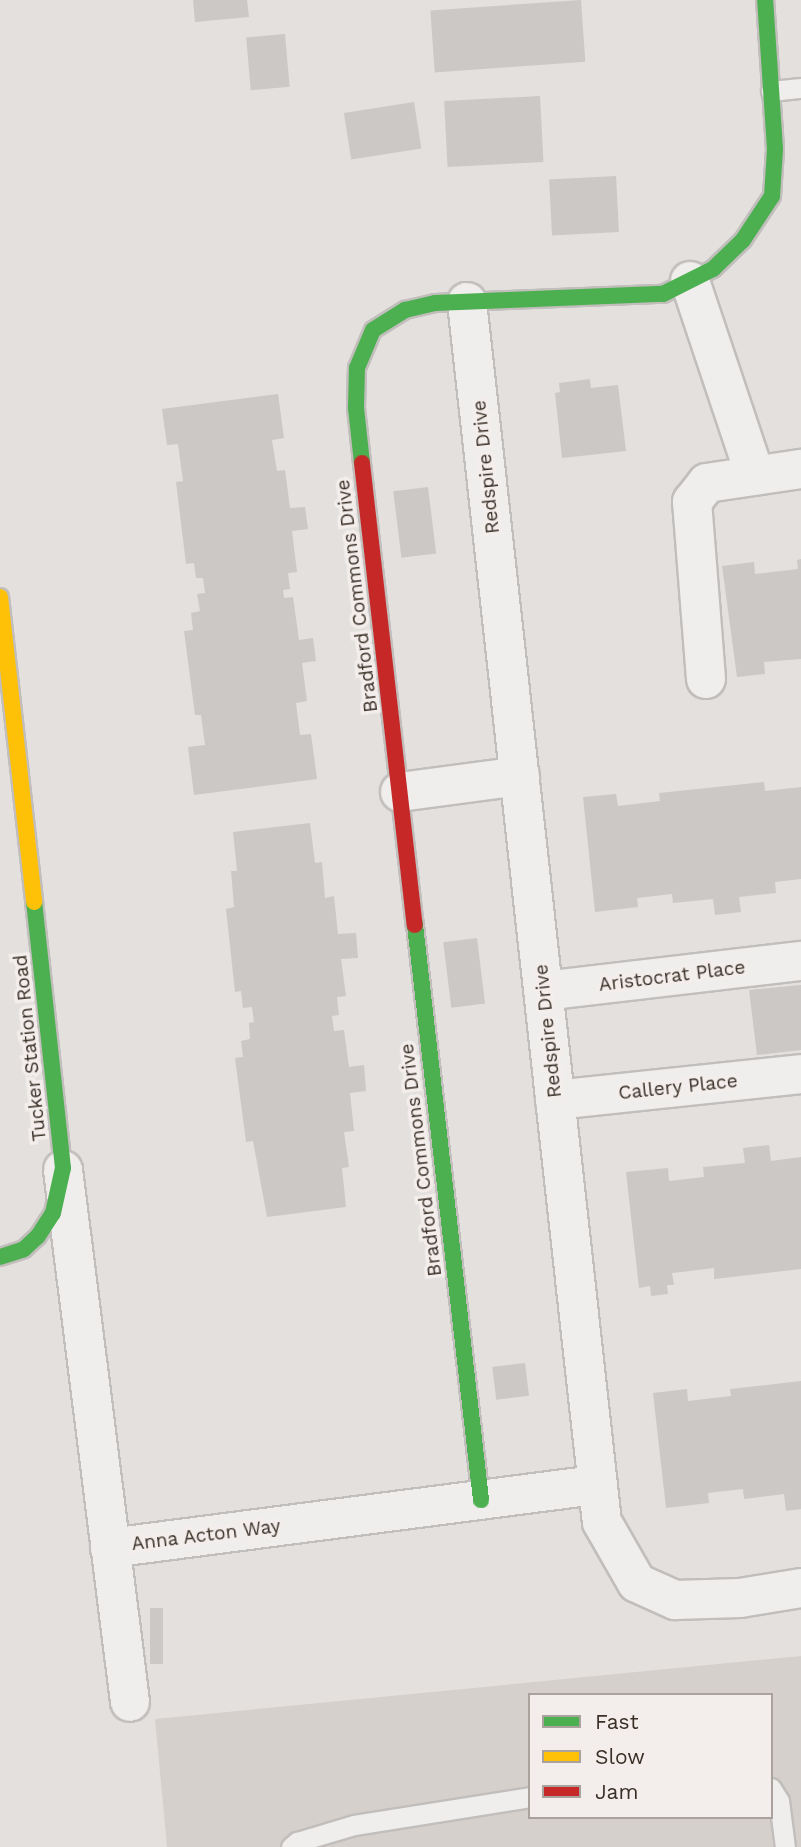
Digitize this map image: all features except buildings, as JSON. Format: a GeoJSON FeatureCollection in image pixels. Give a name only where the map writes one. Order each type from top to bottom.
{"type":"FeatureCollection","features":[{"type":"Feature","properties":{"kind":"street","name":"Bradford Commons Drive"},"geometry":{"type":"LineString","coordinates":[[481,1500],[356,408],[358,368],[373,330],[405,310],[435,303],[663,294],[713,269],[743,240],[772,196],[775,149],[765,0]]}},
{"type":"Feature","properties":{"kind":"street"},"geometry":{"type":"LineString","coordinates":[[690,281],[755,475]]}},
{"type":"Feature","properties":{"kind":"street","name":"Redspire Drive"},"geometry":{"type":"LineString","coordinates":[[467,302],[602,1522],[637,1583],[675,1600],[740,1598],[801,1588]]}},
{"type":"Feature","properties":{"kind":"street"},"geometry":{"type":"LineString","coordinates":[[706,679],[692,502],[707,482],[801,469]]}},
{"type":"Feature","properties":{"kind":"street","name":"Tucker Station Road"},"geometry":{"type":"LineString","coordinates":[[0,597],[63,1168],[53,1213],[38,1236],[24,1249],[0,1257]]}},
{"type":"Feature","properties":{"kind":"street"},"geometry":{"type":"LineString","coordinates":[[400,792],[520,776]]}},
{"type":"Feature","properties":{"kind":"street","name":"Aristocrat Place"},"geometry":{"type":"LineString","coordinates":[[544,991],[801,961]]}},
{"type":"Feature","properties":{"kind":"street","name":"Callery Place"},"geometry":{"type":"LineString","coordinates":[[555,1100],[801,1073]]}},
{"type":"Feature","properties":{"kind":"street","name":"Anna Acton Way"},"geometry":{"type":"LineString","coordinates":[[63,1168],[110,1548],[598,1485]]}},
{"type":"Feature","properties":{"kind":"street"},"geometry":{"type":"LineString","coordinates":[[110,1548],[130,1702]]}},
{"type":"Feature","properties":{"kind":"lane"},"geometry":{"type":"LineString","coordinates":[[771,91],[801,88]]}},
{"type":"Feature","properties":{"kind":"lane"},"geometry":{"type":"LineString","coordinates":[[773,1791],[779,1801],[785,1847]]}},
{"type":"Feature","properties":{"kind":"lane"},"geometry":{"type":"LineString","coordinates":[[291,1847],[297,1842],[354,1825],[528,1797]]}},
{"type":"Feature","properties":{"kind":"shaded area"},"geometry":{"type":"Polygon","coordinates":[[[801,1656],[801,1847],[167,1847],[155,1719],[801,1656]]]}},
{"type":"Feature","properties":{"kind":"traffic: fast"},"geometry":{"type":"LineString","coordinates":[[362,463],[356,408],[357,368],[373,330],[405,310],[435,303],[663,294],[713,269],[743,240],[772,196],[775,149],[765,0]]}},
{"type":"Feature","properties":{"kind":"traffic: fast"},"geometry":{"type":"LineString","coordinates":[[0,1257],[24,1249],[38,1236],[53,1213],[63,1168],[34,902]]}},
{"type":"Feature","properties":{"kind":"traffic: fast"},"geometry":{"type":"LineString","coordinates":[[415,925],[481,1500]]}},
{"type":"Feature","properties":{"kind":"traffic: slow"},"geometry":{"type":"LineString","coordinates":[[0,597],[34,902]]}},
{"type":"Feature","properties":{"kind":"traffic: jam"},"geometry":{"type":"LineString","coordinates":[[362,463],[415,925]]}}]}
